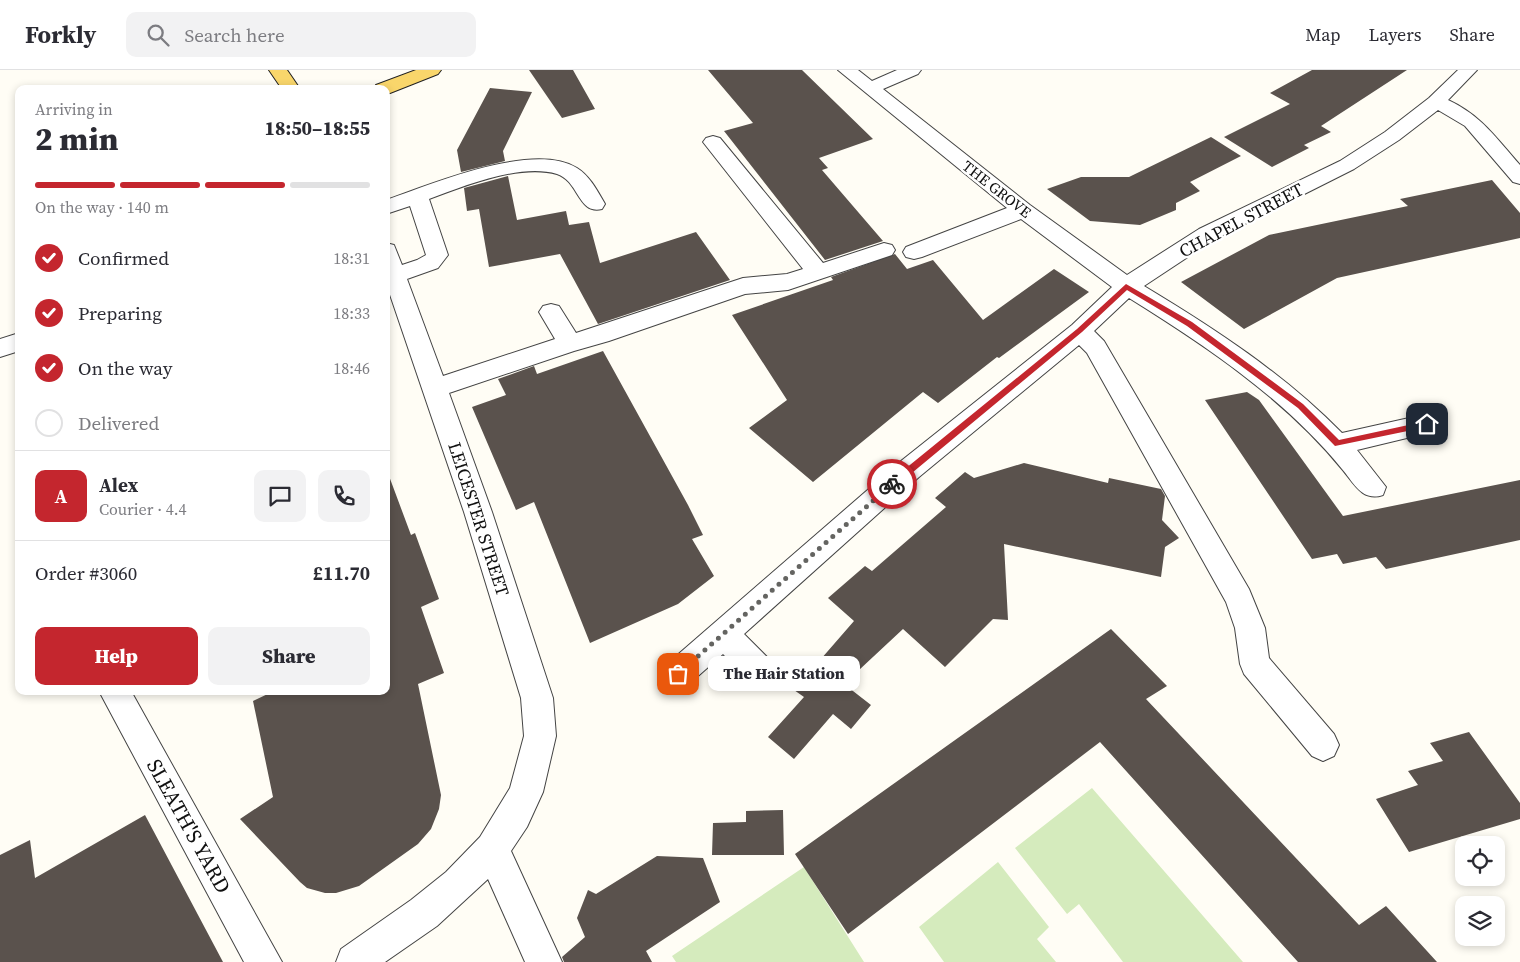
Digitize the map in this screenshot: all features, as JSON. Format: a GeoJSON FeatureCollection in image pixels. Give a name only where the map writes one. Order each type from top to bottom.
{"type":"FeatureCollection","features":[{"type":"Feature","properties":{"kind":"main road"},"geometry":{"type":"LineString","coordinates":[[278,70],[289,85]]}},
{"type":"Feature","properties":{"kind":"main road"},"geometry":{"type":"LineString","coordinates":[[390,86],[432,70]]}},
{"type":"Feature","properties":{"kind":"street","name":"THE GROVE"},"geometry":{"type":"LineString","coordinates":[[847,70],[1023,210],[1126,286],[1189,324],[1300,406],[1337,444],[1373,487]]}},
{"type":"Feature","properties":{"kind":"street"},"geometry":{"type":"LineString","coordinates":[[871,88],[912,70]]}},
{"type":"Feature","properties":{"kind":"street","name":"CHAPEL STREET"},"geometry":{"type":"LineString","coordinates":[[678,674],[910,469],[1080,331],[1126,286],[1207,234],[1347,165],[1392,136],[1436,102],[1468,70]]}},
{"type":"Feature","properties":{"kind":"street"},"geometry":{"type":"LineString","coordinates":[[1436,102],[1460,113],[1472,122],[1520,178]]}},
{"type":"Feature","properties":{"kind":"street"},"geometry":{"type":"LineString","coordinates":[[713,142],[818,272]]}},
{"type":"Feature","properties":{"kind":"street"},"geometry":{"type":"LineString","coordinates":[[390,206],[499,170],[548,165],[567,170],[579,180],[595,204]]}},
{"type":"Feature","properties":{"kind":"street"},"geometry":{"type":"LineString","coordinates":[[391,262],[428,265],[437,255],[418,197]]}},
{"type":"Feature","properties":{"kind":"street"},"geometry":{"type":"LineString","coordinates":[[914,252],[1023,210]]}},
{"type":"Feature","properties":{"kind":"street"},"geometry":{"type":"LineString","coordinates":[[435,388],[570,343],[601,336],[743,286],[788,282],[884,250]]}},
{"type":"Feature","properties":{"kind":"street","name":"LEICESTER STREET"},"geometry":{"type":"LineString","coordinates":[[354,962],[424,913],[458,884],[492,849],[515,815],[526,792],[540,736],[538,698],[478,512],[391,262]]}},
{"type":"Feature","properties":{"kind":"street"},"geometry":{"type":"LineString","coordinates":[[551,312],[570,343]]}},
{"type":"Feature","properties":{"kind":"street"},"geometry":{"type":"LineString","coordinates":[[1080,331],[1096,347],[1239,598],[1250,628],[1255,664],[1323,745]]}},
{"type":"Feature","properties":{"kind":"street"},"geometry":{"type":"LineString","coordinates":[[0,348],[15,343]]}},
{"type":"Feature","properties":{"kind":"street"},"geometry":{"type":"LineString","coordinates":[[1337,444],[1427,424]]}},
{"type":"Feature","properties":{"kind":"street"},"geometry":{"type":"LineString","coordinates":[[723,633],[762,673]]}},
{"type":"Feature","properties":{"kind":"street","name":"SLEATH'S YARD"},"geometry":{"type":"LineString","coordinates":[[116,695],[264,962]]}},
{"type":"Feature","properties":{"kind":"street"},"geometry":{"type":"LineString","coordinates":[[492,849],[544,962]]}},
{"type":"Feature","properties":{"kind":"green space"},"geometry":{"type":"Polygon","coordinates":[[[1092,788],[1243,962],[1123,962],[1079,904],[1067,914],[1015,848],[1092,788]]]}},
{"type":"Feature","properties":{"kind":"green space"},"geometry":{"type":"Polygon","coordinates":[[[998,862],[1049,927],[1037,939],[1056,962],[944,962],[919,927],[998,862]]]}},
{"type":"Feature","properties":{"kind":"green space"},"geometry":{"type":"Polygon","coordinates":[[[804,867],[864,962],[676,962],[672,956],[804,867]]]}},
{"type":"Feature","properties":{"kind":"building"},"geometry":{"type":"Polygon","coordinates":[[[529,70],[573,70],[595,109],[562,118],[529,70]]]}},
{"type":"Feature","properties":{"kind":"building"},"geometry":{"type":"Polygon","coordinates":[[[708,70],[802,70],[873,139],[819,158],[828,168],[822,170],[883,241],[825,260],[724,131],[753,123],[708,70]]]}},
{"type":"Feature","properties":{"kind":"building"},"geometry":{"type":"Polygon","coordinates":[[[1312,70],[1407,70],[1321,126],[1331,132],[1304,145],[1309,148],[1272,167],[1224,137],[1290,104],[1270,93],[1312,70]]]}},
{"type":"Feature","properties":{"kind":"building"},"geometry":{"type":"Polygon","coordinates":[[[490,88],[532,92],[503,151],[505,161],[461,172],[457,150],[490,88]]]}},
{"type":"Feature","properties":{"kind":"building"},"geometry":{"type":"Polygon","coordinates":[[[1211,137],[1241,156],[1190,182],[1200,191],[1176,203],[1176,210],[1140,225],[1090,221],[1047,189],[1081,177],[1129,177],[1211,137]]]}},
{"type":"Feature","properties":{"kind":"building"},"geometry":{"type":"Polygon","coordinates":[[[508,176],[517,220],[566,211],[569,225],[589,222],[600,263],[696,232],[730,280],[598,324],[560,254],[489,267],[479,209],[467,211],[464,188],[508,176]]]}},
{"type":"Feature","properties":{"kind":"building"},"geometry":{"type":"Polygon","coordinates":[[[1492,180],[1520,213],[1520,238],[1337,278],[1244,329],[1181,282],[1269,235],[1408,206],[1400,199],[1492,180]]]}},
{"type":"Feature","properties":{"kind":"building"},"geometry":{"type":"Polygon","coordinates":[[[895,254],[907,269],[933,260],[983,320],[1054,269],[1089,292],[999,358],[997,357],[938,403],[923,392],[813,482],[749,428],[787,400],[732,315],[833,280],[831,277],[895,254]]]}},
{"type":"Feature","properties":{"kind":"building"},"geometry":{"type":"Polygon","coordinates":[[[603,351],[703,535],[692,539],[714,576],[678,604],[590,643],[534,502],[516,510],[472,407],[506,395],[498,379],[534,366],[537,374],[603,351]]]}},
{"type":"Feature","properties":{"kind":"building"},"geometry":{"type":"Polygon","coordinates":[[[1247,392],[1259,400],[1343,516],[1520,480],[1520,540],[1386,569],[1376,557],[1343,564],[1337,554],[1312,559],[1205,400],[1247,392]]]}},
{"type":"Feature","properties":{"kind":"building"},"geometry":{"type":"Polygon","coordinates":[[[1024,463],[1108,483],[1109,478],[1161,489],[1165,496],[1162,520],[1179,538],[1165,547],[1161,577],[1004,544],[1008,620],[993,619],[945,667],[903,629],[844,684],[871,705],[851,729],[833,714],[794,759],[768,737],[804,697],[794,690],[854,621],[828,598],[865,566],[872,571],[946,507],[935,498],[965,472],[974,478],[1024,463]]]}},
{"type":"Feature","properties":{"kind":"building"},"geometry":{"type":"Polygon","coordinates":[[[390,479],[411,535],[415,533],[439,599],[421,607],[444,673],[418,684],[441,795],[439,809],[431,829],[418,844],[359,886],[336,893],[325,893],[307,888],[240,819],[273,797],[253,701],[266,695],[390,695],[390,479]]]}},
{"type":"Feature","properties":{"kind":"building"},"geometry":{"type":"Polygon","coordinates":[[[1111,629],[1167,686],[1146,699],[1359,925],[1386,906],[1437,962],[1298,962],[1100,742],[848,934],[795,854],[1111,629]]]}},
{"type":"Feature","properties":{"kind":"building"},"geometry":{"type":"Polygon","coordinates":[[[1469,732],[1520,803],[1520,819],[1463,836],[1455,836],[1455,838],[1409,852],[1376,799],[1418,785],[1408,771],[1443,761],[1430,743],[1469,732]]]}},
{"type":"Feature","properties":{"kind":"building"},"geometry":{"type":"Polygon","coordinates":[[[783,810],[784,855],[712,855],[713,823],[746,822],[746,811],[783,810]]]}},
{"type":"Feature","properties":{"kind":"building"},"geometry":{"type":"Polygon","coordinates":[[[145,815],[223,962],[0,962],[0,855],[30,840],[35,878],[145,815]]]}},
{"type":"Feature","properties":{"kind":"building"},"geometry":{"type":"Polygon","coordinates":[[[657,856],[703,858],[720,902],[646,951],[652,962],[564,962],[562,957],[585,937],[577,918],[588,890],[596,894],[657,856]]]}},
{"type":"Feature","properties":{"kind":"way so far"},"geometry":{"type":"LineString","coordinates":[[678,674],[892,484]]}},
{"type":"Feature","properties":{"kind":"place","name":"The Hair Station"},"geometry":{"type":"Point","coordinates":[678,674]}},
{"type":"Feature","properties":{"kind":"route"},"geometry":{"type":"LineString","coordinates":[[892,484],[1080,331],[1126,286],[1189,324],[1300,406],[1337,444],[1427,424]]}}]}
